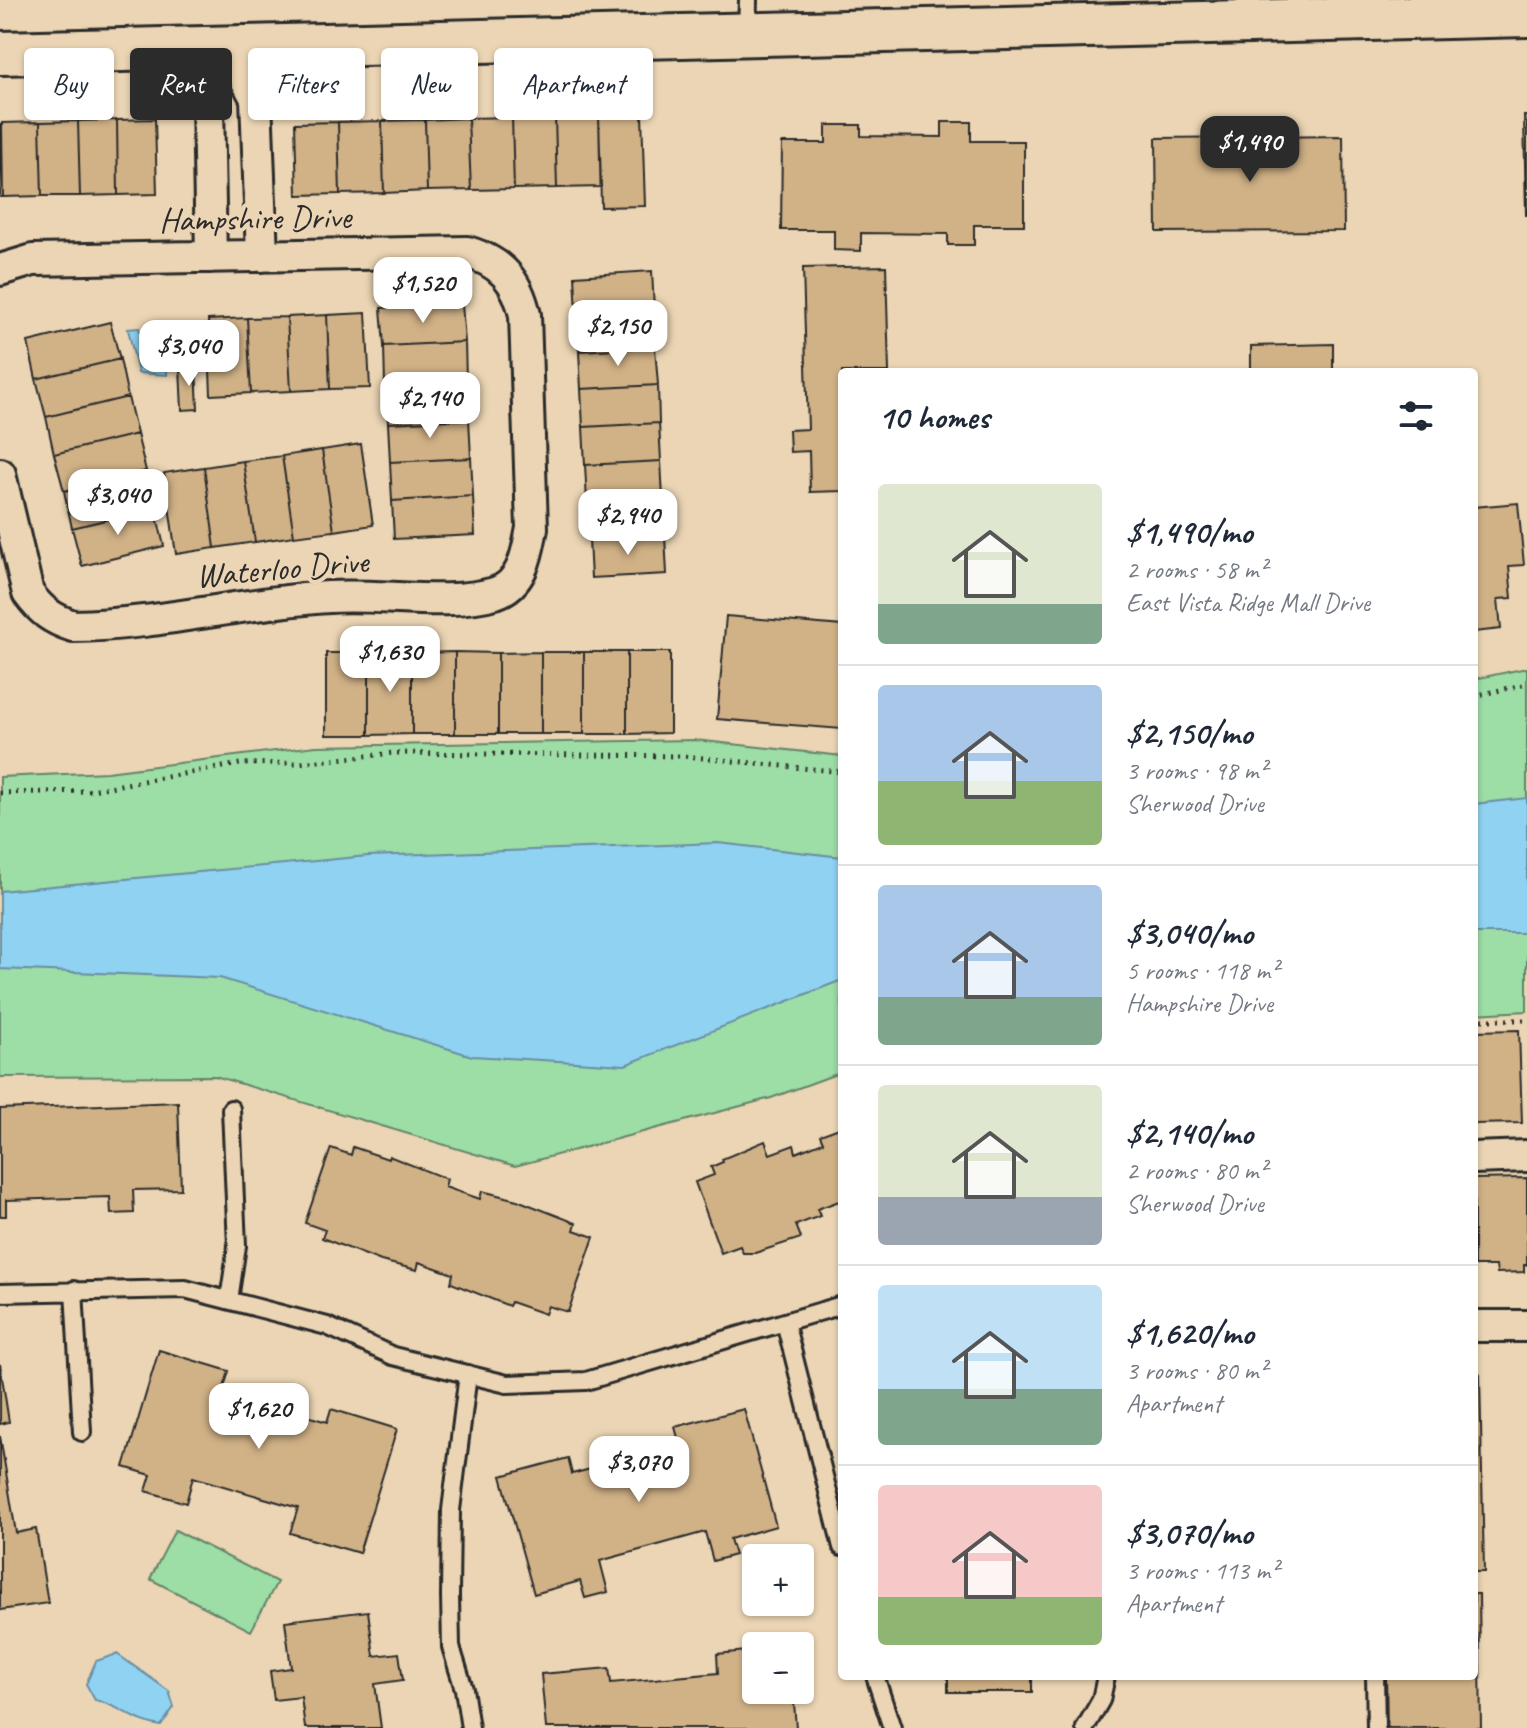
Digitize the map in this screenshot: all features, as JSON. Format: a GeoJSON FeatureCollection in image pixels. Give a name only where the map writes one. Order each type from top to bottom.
{"type":"FeatureCollection","features":[{"type":"Feature","properties":{"kind":"main road"},"geometry":{"type":"LineString","coordinates":[[229,48],[747,17],[970,22],[1527,15]]}},
{"type":"Feature","properties":{"kind":"main road"},"geometry":{"type":"LineString","coordinates":[[0,53],[130,50]]}},
{"type":"Feature","properties":{"kind":"street"},"geometry":{"type":"LineString","coordinates":[[232,54],[256,98],[262,256]]}},
{"type":"Feature","properties":{"kind":"street"},"geometry":{"type":"LineString","coordinates":[[208,120],[211,257]]}},
{"type":"Feature","properties":{"kind":"street","name":"Hampshire Drive"},"geometry":{"type":"LineString","coordinates":[[0,270],[33,260],[467,252],[489,259],[508,273],[520,292],[525,315],[532,528],[527,558],[515,582]]}},
{"type":"Feature","properties":{"kind":"street","name":"Waterloo Drive"},"geometry":{"type":"LineString","coordinates":[[0,474],[28,593],[39,609],[55,620],[73,626],[330,596],[457,597],[495,593],[515,582]]}},
{"type":"Feature","properties":{"kind":"street"},"geometry":{"type":"LineString","coordinates":[[1478,1158],[1527,1156]]}},
{"type":"Feature","properties":{"kind":"street"},"geometry":{"type":"LineString","coordinates":[[1478,1326],[1527,1326]]}},
{"type":"Feature","properties":{"kind":"lane"},"geometry":{"type":"LineString","coordinates":[[229,1300],[237,1246],[231,1109]]}},
{"type":"Feature","properties":{"kind":"lane"},"geometry":{"type":"LineString","coordinates":[[0,1293],[185,1289],[327,1326],[393,1356],[507,1384],[586,1381],[838,1306]]}},
{"type":"Feature","properties":{"kind":"lane"},"geometry":{"type":"LineString","coordinates":[[74,1290],[82,1432]]}},
{"type":"Feature","properties":{"kind":"lane"},"geometry":{"type":"LineString","coordinates":[[785,1322],[838,1531]]}},
{"type":"Feature","properties":{"kind":"lane"},"geometry":{"type":"LineString","coordinates":[[468,1374],[451,1510],[450,1596],[451,1647],[464,1689],[470,1728]]}},
{"type":"Feature","properties":{"kind":"lane"},"geometry":{"type":"LineString","coordinates":[[876,1680],[892,1728]]}},
{"type":"Feature","properties":{"kind":"lane"},"geometry":{"type":"LineString","coordinates":[[1085,1728],[1101,1700],[1105,1680]]}},
{"type":"Feature","properties":{"kind":"lane"},"geometry":{"type":"LineString","coordinates":[[1375,1680],[1376,1728]]}},
{"type":"Feature","properties":{"kind":"path"},"geometry":{"type":"LineString","coordinates":[[1478,695],[1527,684]]}},
{"type":"Feature","properties":{"kind":"path"},"geometry":{"type":"LineString","coordinates":[[0,793],[86,791],[240,764],[300,763],[394,753],[683,756],[838,772]]}},
{"type":"Feature","properties":{"kind":"path"},"geometry":{"type":"LineString","coordinates":[[1478,1020],[1527,1020]]}},
{"type":"Feature","properties":{"kind":"green space"},"geometry":{"type":"Polygon","coordinates":[[[1527,668],[1527,1011],[1478,1014],[1478,678],[1527,668]]]}},
{"type":"Feature","properties":{"kind":"green space"},"geometry":{"type":"Polygon","coordinates":[[[695,740],[838,756],[838,1073],[771,1098],[515,1166],[215,1076],[0,1077],[0,777],[107,772],[316,746],[695,740]]]}},
{"type":"Feature","properties":{"kind":"green space"},"geometry":{"type":"Polygon","coordinates":[[[175,1530],[277,1582],[251,1631],[150,1579],[175,1530]]]}},
{"type":"Feature","properties":{"kind":"water"},"geometry":{"type":"Polygon","coordinates":[[[139,328],[140,332],[160,330],[160,362],[167,364],[167,375],[138,373],[128,329],[139,328]]]}},
{"type":"Feature","properties":{"kind":"water"},"geometry":{"type":"Polygon","coordinates":[[[1527,798],[1527,933],[1478,933],[1478,804],[1527,798]]]}},
{"type":"Feature","properties":{"kind":"water"},"geometry":{"type":"Polygon","coordinates":[[[718,843],[838,857],[838,982],[625,1065],[472,1056],[220,978],[0,969],[0,891],[368,856],[718,843]]]}},
{"type":"Feature","properties":{"kind":"water"},"geometry":{"type":"Polygon","coordinates":[[[117,1654],[169,1691],[174,1707],[161,1726],[95,1700],[86,1684],[96,1661],[117,1654]]]}},
{"type":"Feature","properties":{"kind":"building"},"geometry":{"type":"Polygon","coordinates":[[[1524,116],[1527,116],[1527,215],[1526,215],[1524,116]]]}},
{"type":"Feature","properties":{"kind":"building"},"geometry":{"type":"Polygon","coordinates":[[[117,120],[155,120],[157,194],[118,195],[117,120]]]}},
{"type":"Feature","properties":{"kind":"building"},"geometry":{"type":"Polygon","coordinates":[[[117,120],[118,195],[80,196],[78,121],[117,120]]]}},
{"type":"Feature","properties":{"kind":"building"},"geometry":{"type":"Polygon","coordinates":[[[425,120],[468,120],[471,190],[427,191],[425,120]]]}},
{"type":"Feature","properties":{"kind":"building"},"geometry":{"type":"Polygon","coordinates":[[[425,120],[427,191],[384,193],[382,121],[425,120]]]}},
{"type":"Feature","properties":{"kind":"building"},"geometry":{"type":"Polygon","coordinates":[[[468,120],[512,120],[514,189],[471,190],[468,120]]]}},
{"type":"Feature","properties":{"kind":"building"},"geometry":{"type":"Polygon","coordinates":[[[512,120],[555,120],[557,188],[514,189],[512,120]]]}},
{"type":"Feature","properties":{"kind":"building"},"geometry":{"type":"Polygon","coordinates":[[[555,120],[599,120],[601,187],[557,188],[555,120]]]}},
{"type":"Feature","properties":{"kind":"building"},"geometry":{"type":"Polygon","coordinates":[[[599,120],[642,120],[645,206],[601,207],[599,120]]]}},
{"type":"Feature","properties":{"kind":"building"},"geometry":{"type":"Polygon","coordinates":[[[78,121],[80,196],[42,196],[40,122],[78,121]]]}},
{"type":"Feature","properties":{"kind":"building"},"geometry":{"type":"Polygon","coordinates":[[[382,121],[384,193],[340,194],[338,122],[382,121]]]}},
{"type":"Feature","properties":{"kind":"building"},"geometry":{"type":"Polygon","coordinates":[[[40,122],[42,196],[3,197],[2,123],[40,122]]]}},
{"type":"Feature","properties":{"kind":"building"},"geometry":{"type":"Polygon","coordinates":[[[338,122],[340,194],[297,195],[295,123],[338,122]]]}},
{"type":"Feature","properties":{"kind":"building"},"geometry":{"type":"Polygon","coordinates":[[[942,122],[971,122],[971,141],[1024,141],[1024,225],[974,225],[974,245],[948,245],[948,234],[861,233],[861,251],[834,250],[834,230],[781,230],[782,143],[826,143],[826,125],[861,125],[861,136],[942,137],[942,122]]]}},
{"type":"Feature","properties":{"kind":"building"},"geometry":{"type":"Polygon","coordinates":[[[0,123],[3,197],[0,197],[0,123]]]}},
{"type":"Feature","properties":{"kind":"building"},"geometry":{"type":"Polygon","coordinates":[[[1343,136],[1344,231],[1157,232],[1156,138],[1343,136]]]}},
{"type":"Feature","properties":{"kind":"building"},"geometry":{"type":"Polygon","coordinates":[[[886,266],[889,368],[838,368],[838,491],[810,492],[809,451],[790,452],[789,430],[808,429],[803,268],[886,266]]]}},
{"type":"Feature","properties":{"kind":"building"},"geometry":{"type":"Polygon","coordinates":[[[652,271],[654,309],[577,313],[575,276],[652,271]]]}},
{"type":"Feature","properties":{"kind":"building"},"geometry":{"type":"Polygon","coordinates":[[[462,304],[465,342],[384,346],[381,308],[462,304]]]}},
{"type":"Feature","properties":{"kind":"building"},"geometry":{"type":"Polygon","coordinates":[[[654,309],[655,347],[579,351],[577,313],[654,309]]]}},
{"type":"Feature","properties":{"kind":"building"},"geometry":{"type":"Polygon","coordinates":[[[366,313],[370,388],[330,389],[327,315],[366,313]]]}},
{"type":"Feature","properties":{"kind":"building"},"geometry":{"type":"Polygon","coordinates":[[[327,315],[330,389],[291,391],[287,317],[327,315]]]}},
{"type":"Feature","properties":{"kind":"building"},"geometry":{"type":"Polygon","coordinates":[[[287,317],[291,391],[251,393],[247,318],[287,317]]]}},
{"type":"Feature","properties":{"kind":"building"},"geometry":{"type":"Polygon","coordinates":[[[247,318],[251,393],[211,395],[208,320],[247,318]]]}},
{"type":"Feature","properties":{"kind":"building"},"geometry":{"type":"Polygon","coordinates":[[[110,322],[120,359],[36,379],[28,342],[110,322]]]}},
{"type":"Feature","properties":{"kind":"building"},"geometry":{"type":"Polygon","coordinates":[[[465,342],[466,380],[385,385],[384,346],[465,342]]]}},
{"type":"Feature","properties":{"kind":"building"},"geometry":{"type":"Polygon","coordinates":[[[1333,344],[1333,368],[1251,368],[1251,346],[1333,344]]]}},
{"type":"Feature","properties":{"kind":"building"},"geometry":{"type":"Polygon","coordinates":[[[655,347],[658,385],[581,389],[579,351],[655,347]]]}},
{"type":"Feature","properties":{"kind":"building"},"geometry":{"type":"Polygon","coordinates":[[[120,359],[128,397],[46,417],[36,379],[120,359]]]}},
{"type":"Feature","properties":{"kind":"building"},"geometry":{"type":"Polygon","coordinates":[[[196,367],[198,409],[182,410],[180,368],[196,367]]]}},
{"type":"Feature","properties":{"kind":"building"},"geometry":{"type":"Polygon","coordinates":[[[466,380],[469,419],[388,423],[385,385],[466,380]]]}},
{"type":"Feature","properties":{"kind":"building"},"geometry":{"type":"Polygon","coordinates":[[[658,385],[659,423],[583,427],[581,389],[658,385]]]}},
{"type":"Feature","properties":{"kind":"building"},"geometry":{"type":"Polygon","coordinates":[[[128,397],[137,434],[54,454],[46,417],[128,397]]]}},
{"type":"Feature","properties":{"kind":"building"},"geometry":{"type":"Polygon","coordinates":[[[469,419],[471,458],[390,462],[388,423],[469,419]]]}},
{"type":"Feature","properties":{"kind":"building"},"geometry":{"type":"Polygon","coordinates":[[[659,423],[661,461],[585,465],[583,427],[659,423]]]}},
{"type":"Feature","properties":{"kind":"building"},"geometry":{"type":"Polygon","coordinates":[[[137,434],[146,471],[64,491],[54,454],[137,434]]]}},
{"type":"Feature","properties":{"kind":"building"},"geometry":{"type":"Polygon","coordinates":[[[361,444],[373,525],[334,531],[322,450],[361,444]]]}},
{"type":"Feature","properties":{"kind":"building"},"geometry":{"type":"Polygon","coordinates":[[[322,450],[334,531],[294,536],[282,456],[322,450]]]}},
{"type":"Feature","properties":{"kind":"building"},"geometry":{"type":"Polygon","coordinates":[[[282,456],[294,536],[255,542],[243,461],[282,456]]]}},
{"type":"Feature","properties":{"kind":"building"},"geometry":{"type":"Polygon","coordinates":[[[471,458],[473,496],[392,501],[390,462],[471,458]]]}},
{"type":"Feature","properties":{"kind":"building"},"geometry":{"type":"Polygon","coordinates":[[[243,461],[255,542],[215,548],[204,467],[243,461]]]}},
{"type":"Feature","properties":{"kind":"building"},"geometry":{"type":"Polygon","coordinates":[[[661,461],[663,498],[587,502],[585,465],[661,461]]]}},
{"type":"Feature","properties":{"kind":"building"},"geometry":{"type":"Polygon","coordinates":[[[204,467],[215,548],[176,554],[164,473],[204,467]]]}},
{"type":"Feature","properties":{"kind":"building"},"geometry":{"type":"Polygon","coordinates":[[[146,471],[155,508],[72,528],[64,491],[146,471]]]}},
{"type":"Feature","properties":{"kind":"building"},"geometry":{"type":"Polygon","coordinates":[[[473,496],[475,535],[394,539],[392,501],[473,496]]]}},
{"type":"Feature","properties":{"kind":"building"},"geometry":{"type":"Polygon","coordinates":[[[663,498],[665,536],[589,540],[587,502],[663,498]]]}},
{"type":"Feature","properties":{"kind":"building"},"geometry":{"type":"Polygon","coordinates":[[[1518,503],[1524,565],[1509,566],[1512,598],[1498,599],[1501,629],[1478,632],[1478,507],[1518,503]]]}},
{"type":"Feature","properties":{"kind":"building"},"geometry":{"type":"Polygon","coordinates":[[[155,508],[164,546],[82,566],[72,528],[155,508]]]}},
{"type":"Feature","properties":{"kind":"building"},"geometry":{"type":"Polygon","coordinates":[[[665,536],[667,574],[591,578],[589,540],[665,536]]]}},
{"type":"Feature","properties":{"kind":"building"},"geometry":{"type":"Polygon","coordinates":[[[726,616],[838,626],[838,729],[717,719],[726,616]]]}},
{"type":"Feature","properties":{"kind":"building"},"geometry":{"type":"Polygon","coordinates":[[[455,652],[498,653],[498,734],[455,734],[455,652]]]}},
{"type":"Feature","properties":{"kind":"building"},"geometry":{"type":"Polygon","coordinates":[[[455,652],[455,734],[412,734],[412,653],[455,652]]]}},
{"type":"Feature","properties":{"kind":"building"},"geometry":{"type":"Polygon","coordinates":[[[541,652],[584,652],[584,734],[541,734],[541,652]]]}},
{"type":"Feature","properties":{"kind":"building"},"geometry":{"type":"Polygon","coordinates":[[[541,652],[541,734],[498,734],[498,653],[541,652]]]}},
{"type":"Feature","properties":{"kind":"building"},"geometry":{"type":"Polygon","coordinates":[[[584,652],[627,652],[627,734],[584,734],[584,652]]]}},
{"type":"Feature","properties":{"kind":"building"},"geometry":{"type":"Polygon","coordinates":[[[627,652],[670,652],[670,733],[627,734],[627,652]]]}},
{"type":"Feature","properties":{"kind":"building"},"geometry":{"type":"Polygon","coordinates":[[[326,653],[369,653],[369,735],[326,735],[326,653]]]}},
{"type":"Feature","properties":{"kind":"building"},"geometry":{"type":"Polygon","coordinates":[[[369,653],[412,653],[412,734],[369,735],[369,653]]]}},
{"type":"Feature","properties":{"kind":"building"},"geometry":{"type":"Polygon","coordinates":[[[1519,1030],[1522,1123],[1478,1124],[1478,1031],[1519,1030]]]}},
{"type":"Feature","properties":{"kind":"building"},"geometry":{"type":"Polygon","coordinates":[[[178,1102],[181,1189],[133,1190],[134,1213],[111,1214],[110,1197],[6,1200],[6,1216],[0,1216],[0,1109],[178,1102]]]}},
{"type":"Feature","properties":{"kind":"building"},"geometry":{"type":"Polygon","coordinates":[[[838,1128],[838,1201],[817,1209],[820,1216],[796,1225],[801,1238],[755,1253],[743,1253],[740,1246],[721,1253],[695,1182],[714,1175],[711,1167],[723,1162],[722,1159],[765,1141],[770,1154],[794,1145],[796,1153],[823,1142],[820,1135],[838,1128]]]}},
{"type":"Feature","properties":{"kind":"building"},"geometry":{"type":"Polygon","coordinates":[[[353,1147],[388,1159],[389,1156],[447,1179],[445,1187],[480,1199],[482,1191],[517,1200],[576,1223],[574,1230],[594,1237],[568,1312],[548,1306],[545,1314],[511,1302],[509,1306],[451,1283],[453,1274],[419,1262],[417,1270],[381,1261],[322,1238],[325,1230],[305,1223],[331,1148],[351,1155],[353,1147]]]}},
{"type":"Feature","properties":{"kind":"building"},"geometry":{"type":"Polygon","coordinates":[[[1527,1178],[1527,1265],[1524,1265],[1524,1272],[1497,1273],[1496,1266],[1478,1266],[1478,1179],[1527,1178]]]}},
{"type":"Feature","properties":{"kind":"building"},"geometry":{"type":"Polygon","coordinates":[[[159,1350],[229,1371],[223,1391],[327,1422],[331,1409],[397,1429],[359,1553],[290,1533],[298,1508],[193,1477],[186,1503],[146,1491],[151,1475],[124,1467],[159,1350]]]}},
{"type":"Feature","properties":{"kind":"building"},"geometry":{"type":"Polygon","coordinates":[[[0,1364],[9,1422],[0,1424],[0,1364]]]}},
{"type":"Feature","properties":{"kind":"building"},"geometry":{"type":"Polygon","coordinates":[[[1480,1375],[1484,1572],[1478,1572],[1480,1375]]]}},
{"type":"Feature","properties":{"kind":"building"},"geometry":{"type":"Polygon","coordinates":[[[744,1409],[776,1526],[730,1539],[735,1555],[713,1561],[705,1532],[600,1561],[608,1592],[585,1598],[580,1581],[534,1594],[501,1476],[568,1458],[572,1474],[680,1445],[675,1427],[744,1409]]]}},
{"type":"Feature","properties":{"kind":"building"},"geometry":{"type":"Polygon","coordinates":[[[0,1436],[16,1533],[36,1529],[48,1603],[0,1610],[0,1436]]]}},
{"type":"Feature","properties":{"kind":"building"},"geometry":{"type":"Polygon","coordinates":[[[1479,1594],[1481,1728],[1387,1728],[1386,1680],[1478,1680],[1479,1594]]]}},
{"type":"Feature","properties":{"kind":"building"},"geometry":{"type":"Polygon","coordinates":[[[368,1611],[374,1656],[399,1653],[403,1680],[375,1684],[381,1728],[305,1728],[301,1697],[274,1700],[270,1671],[291,1668],[285,1621],[368,1611]]]}},
{"type":"Feature","properties":{"kind":"building"},"geometry":{"type":"Polygon","coordinates":[[[742,1651],[742,1704],[794,1704],[796,1728],[546,1728],[541,1674],[609,1668],[611,1683],[718,1673],[717,1654],[742,1651]]]}},
{"type":"Feature","properties":{"kind":"building"},"geometry":{"type":"Polygon","coordinates":[[[948,1680],[1032,1680],[1032,1692],[948,1692],[948,1680]]]}}]}
